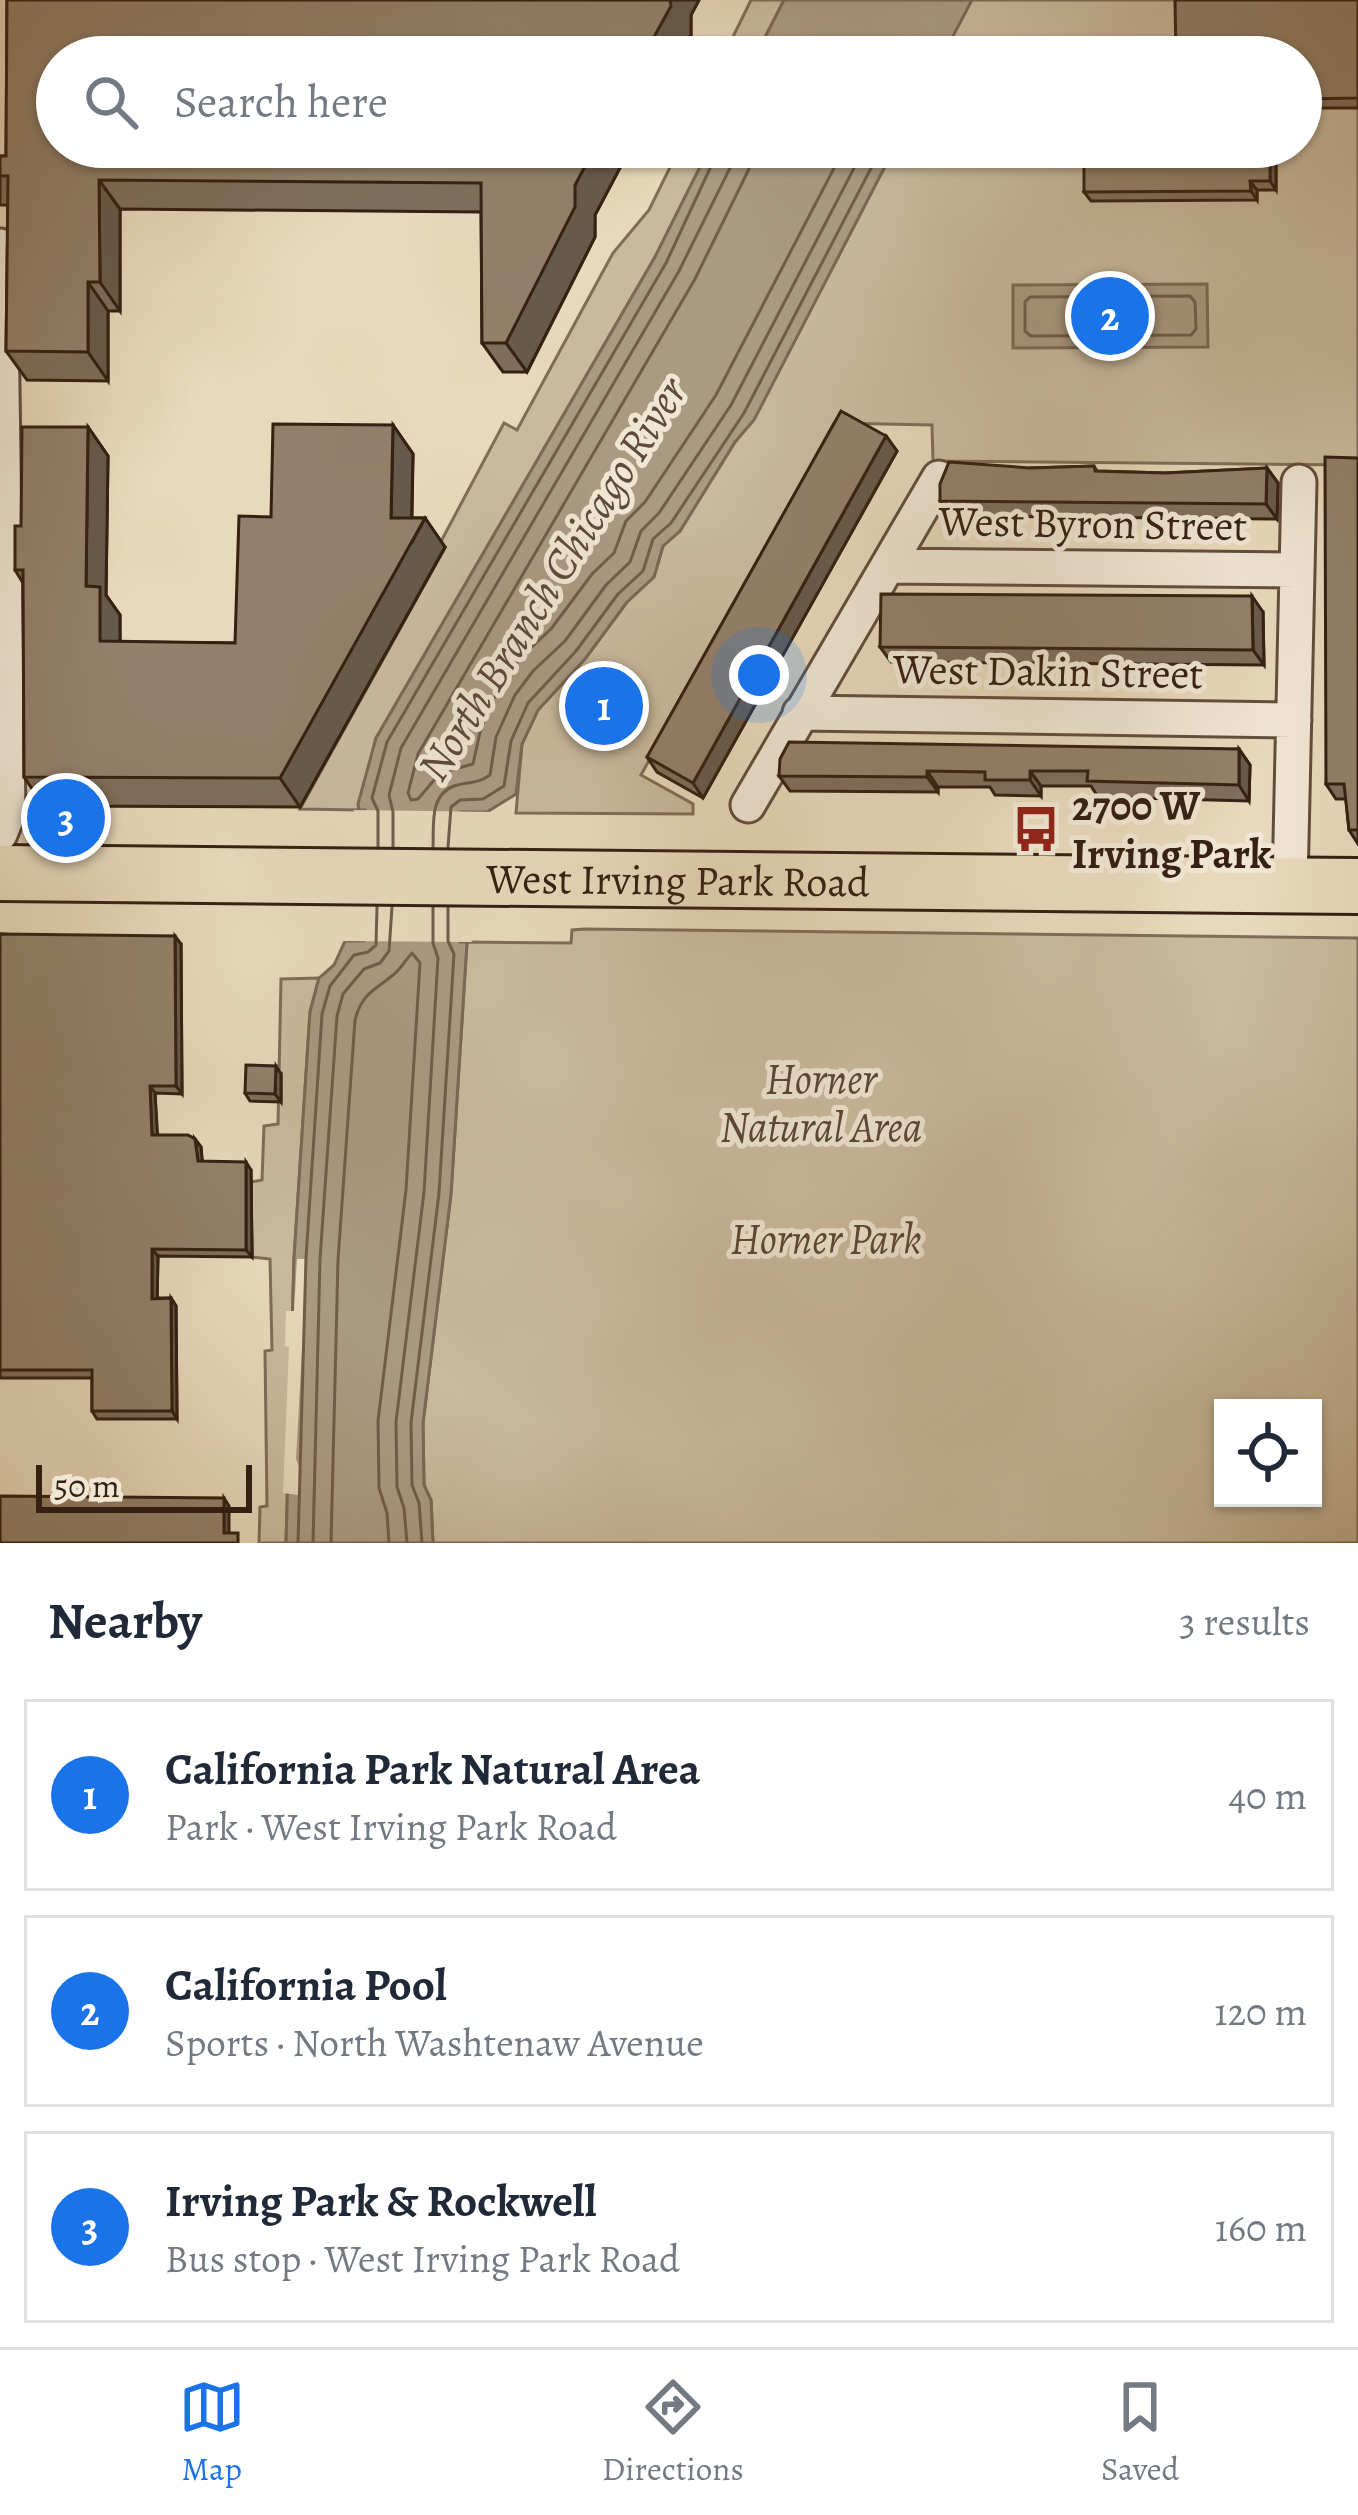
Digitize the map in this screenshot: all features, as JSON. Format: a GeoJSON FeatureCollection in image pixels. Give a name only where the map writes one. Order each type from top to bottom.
{"type":"FeatureCollection","features":[{"type":"Feature","properties":{"kind":"main road","name":"West Irving Park Road"},"geometry":{"type":"LineString","coordinates":[[0,873],[1358,886]]}},
{"type":"Feature","properties":{"kind":"street"},"geometry":{"type":"LineString","coordinates":[[0,246],[8,814],[0,834]]}},
{"type":"Feature","properties":{"kind":"street"},"geometry":{"type":"LineString","coordinates":[[748,805],[939,478]]}},
{"type":"Feature","properties":{"kind":"street"},"geometry":{"type":"LineString","coordinates":[[1290,885],[1299,482]]}},
{"type":"Feature","properties":{"kind":"street","name":"West Byron Street"},"geometry":{"type":"LineString","coordinates":[[888,566],[1297,570]]}},
{"type":"Feature","properties":{"kind":"street","name":"West Dakin Street"},"geometry":{"type":"LineString","coordinates":[[800,712],[1294,720]]}},
{"type":"Feature","properties":{"kind":"green space"},"geometry":{"type":"Polygon","coordinates":[[[751,0],[784,0],[766,36],[733,36],[751,0]]]}},
{"type":"Feature","properties":{"kind":"green space"},"geometry":{"type":"Polygon","coordinates":[[[970,0],[1358,0],[1358,465],[933,461],[932,425],[834,423],[641,775],[693,804],[693,814],[516,813],[522,744],[538,710],[585,659],[627,602],[654,577],[663,546],[680,531],[754,419],[884,168],[1322,168],[1322,36],[952,36],[970,0]]]}},
{"type":"Feature","properties":{"kind":"green space"},"geometry":{"type":"Polygon","coordinates":[[[670,168],[700,168],[655,257],[376,738],[359,810],[300,809],[445,548],[438,547],[504,423],[517,430],[613,253],[649,210],[670,168]]]}},
{"type":"Feature","properties":{"kind":"green space","name":"Horner Park"},"geometry":{"type":"Polygon","coordinates":[[[585,929],[1358,938],[1358,1543],[433,1543],[431,1500],[424,1485],[423,1423],[451,1194],[467,942],[571,943],[572,930],[585,929]]]}},
{"type":"Feature","properties":{"kind":"green space"},"geometry":{"type":"Polygon","coordinates":[[[319,978],[310,1012],[294,1258],[286,1543],[259,1543],[260,1507],[267,1506],[265,1351],[272,1350],[270,1259],[252,1257],[251,1182],[262,1180],[264,1126],[278,1124],[281,979],[319,978]]]}},
{"type":"Feature","properties":{"kind":"water"},"geometry":{"type":"Polygon","coordinates":[[[784,0],[972,0],[953,36],[766,36],[784,0]]]}},
{"type":"Feature","properties":{"kind":"water","name":"North Branch Chicago River"},"geometry":{"type":"Polygon","coordinates":[[[700,168],[884,168],[754,420],[735,442],[680,531],[663,546],[654,577],[627,602],[585,659],[538,710],[522,744],[516,794],[487,812],[461,812],[460,942],[467,942],[451,1194],[423,1423],[424,1485],[431,1500],[433,1543],[286,1543],[294,1258],[310,1012],[319,978],[334,965],[345,941],[364,941],[365,810],[359,810],[358,804],[376,738],[655,257],[700,168]]]}},
{"type":"Feature","properties":{"kind":"water"},"geometry":{"type":"Polygon","coordinates":[[[1207,284],[1208,347],[1013,348],[1013,285],[1207,284]]]}},
{"type":"Feature","properties":{"kind":"pier"},"geometry":{"type":"Polygon","coordinates":[[[353,810],[496,812],[488,818],[467,817],[465,936],[473,942],[339,941],[343,935],[359,935],[360,816],[353,810]]]}},
{"type":"Feature","properties":{"kind":"pier"},"geometry":{"type":"Polygon","coordinates":[[[297,1259],[307,1259],[298,1495],[283,1493],[286,1311],[294,1311],[297,1259]]]}},
{"type":"Feature","properties":{"kind":"building"},"geometry":{"type":"Polygon","coordinates":[[[7,0],[670,0],[655,36],[36,36],[36,168],[584,168],[575,185],[575,207],[506,343],[482,343],[481,183],[99,180],[100,282],[88,282],[88,352],[6,351],[8,176],[0,176],[0,156],[6,156],[7,0]]]}},
{"type":"Feature","properties":{"kind":"building"},"geometry":{"type":"Polygon","coordinates":[[[1175,0],[1358,0],[1358,98],[1322,99],[1322,36],[1176,36],[1175,0]]]}},
{"type":"Feature","properties":{"kind":"building"},"geometry":{"type":"Polygon","coordinates":[[[1084,168],[1270,168],[1270,181],[1250,181],[1251,191],[1084,192],[1084,168]]]}},
{"type":"Feature","properties":{"kind":"building"},"geometry":{"type":"Polygon","coordinates":[[[841,411],[886,436],[693,783],[647,757],[841,411]]]}},
{"type":"Feature","properties":{"kind":"building"},"geometry":{"type":"Polygon","coordinates":[[[273,424],[393,425],[391,518],[425,518],[280,778],[24,777],[23,570],[15,570],[15,526],[21,526],[22,427],[88,427],[86,586],[100,587],[100,641],[235,643],[239,516],[271,517],[273,424]]]}},
{"type":"Feature","properties":{"kind":"building"},"geometry":{"type":"Polygon","coordinates":[[[1325,457],[1358,458],[1358,830],[1349,830],[1344,784],[1326,784],[1325,457]]]}},
{"type":"Feature","properties":{"kind":"building"},"geometry":{"type":"Polygon","coordinates":[[[949,462],[1165,473],[1267,468],[1266,504],[940,501],[940,484],[949,462]]]}},
{"type":"Feature","properties":{"kind":"building"},"geometry":{"type":"Polygon","coordinates":[[[881,594],[1252,596],[1253,650],[880,647],[881,594]]]}},
{"type":"Feature","properties":{"kind":"building"},"geometry":{"type":"Polygon","coordinates":[[[789,742],[1239,749],[1239,785],[1087,781],[1088,771],[1030,771],[1030,780],[985,780],[985,772],[927,771],[927,777],[779,776],[780,759],[789,742]]]}},
{"type":"Feature","properties":{"kind":"building"},"geometry":{"type":"Polygon","coordinates":[[[0,934],[175,936],[176,1086],[150,1086],[152,1135],[188,1135],[195,1139],[198,1161],[246,1162],[246,1250],[152,1249],[152,1299],[171,1298],[172,1411],[92,1411],[92,1370],[0,1370],[0,934]]]}},
{"type":"Feature","properties":{"kind":"building"},"geometry":{"type":"Polygon","coordinates":[[[246,1065],[276,1066],[275,1094],[245,1093],[246,1065]]]}},
{"type":"Feature","properties":{"kind":"building"},"geometry":{"type":"Polygon","coordinates":[[[0,1496],[224,1498],[224,1533],[238,1533],[238,1543],[0,1543],[0,1496]]]}},
{"type":"Feature","properties":{"kind":"place","name":"California Pool"},"geometry":{"type":"Point","coordinates":[1110,316]}},
{"type":"Feature","properties":{"kind":"place","name":"California Park Natural Area"},"geometry":{"type":"Point","coordinates":[604,706]}},
{"type":"Feature","properties":{"kind":"place","name":"Irving Park & Rockwell"},"geometry":{"type":"Point","coordinates":[66,818]}},
{"type":"Feature","properties":{"kind":"place","name":"2700 W Irving Park"},"geometry":{"type":"Point","coordinates":[1036,829]}},
{"type":"Feature","properties":{"kind":"park label","name":"Horner Natural Area"},"geometry":{"type":"Point","coordinates":[821,1102]}}]}
